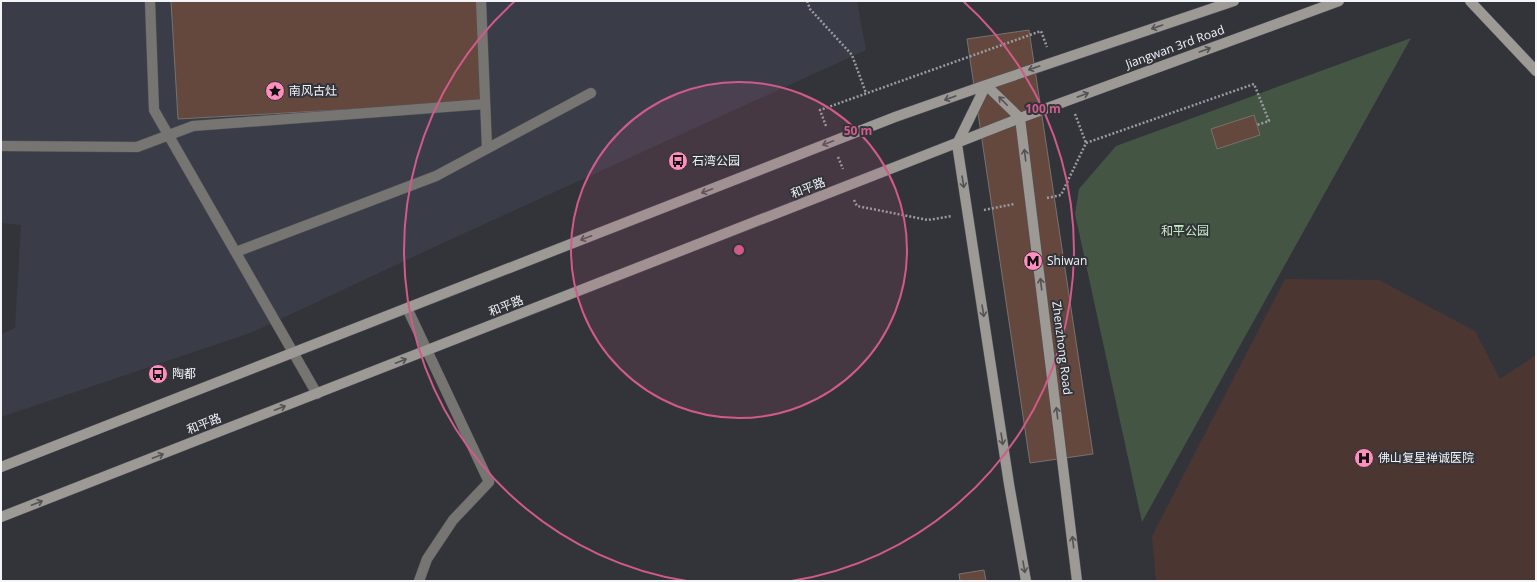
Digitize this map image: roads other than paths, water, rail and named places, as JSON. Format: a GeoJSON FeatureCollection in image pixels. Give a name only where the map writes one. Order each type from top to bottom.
{"type":"FeatureCollection","features":[{"type":"Feature","properties":{"kind":"main road","name":"Jiangwan 3rd Road"},"geometry":{"type":"LineString","coordinates":[[986,85],[1234,1]]}},
{"type":"Feature","properties":{"kind":"main road","name":"Jiangwan 3rd Road"},"geometry":{"type":"LineString","coordinates":[[1020,118],[1339,1]]}},
{"type":"Feature","properties":{"kind":"main road"},"geometry":{"type":"LineString","coordinates":[[1470,1],[1536,71]]}},
{"type":"Feature","properties":{"kind":"main road"},"geometry":{"type":"LineString","coordinates":[[986,85],[1020,118]]}},
{"type":"Feature","properties":{"kind":"main road"},"geometry":{"type":"LineString","coordinates":[[986,85],[958,144],[1009,484],[1026,581]]}},
{"type":"Feature","properties":{"kind":"main road"},"geometry":{"type":"LineString","coordinates":[[1,467],[896,117],[986,85]]}},
{"type":"Feature","properties":{"kind":"main road","name":"和平路"},"geometry":{"type":"LineString","coordinates":[[1,517],[958,144],[1020,118]]}},
{"type":"Feature","properties":{"kind":"main road","name":"Zhenzhong Road"},"geometry":{"type":"LineString","coordinates":[[1020,118],[1077,581]]}},
{"type":"Feature","properties":{"kind":"lane"},"geometry":{"type":"LineString","coordinates":[[150,1],[154,110],[317,394]]}},
{"type":"Feature","properties":{"kind":"lane"},"geometry":{"type":"LineString","coordinates":[[481,1],[487,148]]}},
{"type":"Feature","properties":{"kind":"lane"},"geometry":{"type":"LineString","coordinates":[[236,252],[436,176],[590,93]]}},
{"type":"Feature","properties":{"kind":"lane"},"geometry":{"type":"LineString","coordinates":[[1,146],[137,147],[193,126],[485,104]]}},
{"type":"Feature","properties":{"kind":"lane"},"geometry":{"type":"LineString","coordinates":[[406,308],[488,482],[453,520],[427,559],[419,581]]}},
{"type":"Feature","properties":{"kind":"place","name":"南风古灶"},"geometry":{"type":"Point","coordinates":[275,91]}},
{"type":"Feature","properties":{"kind":"place","name":"石湾公园"},"geometry":{"type":"Point","coordinates":[678,161]}},
{"type":"Feature","properties":{"kind":"place","name":"Shiwan"},"geometry":{"type":"Point","coordinates":[1033,261]}},
{"type":"Feature","properties":{"kind":"place","name":"陶都"},"geometry":{"type":"Point","coordinates":[158,374]}},
{"type":"Feature","properties":{"kind":"place","name":"佛山复星禅诚医院"},"geometry":{"type":"Point","coordinates":[1364,458]}},
{"type":"Feature","properties":{"kind":"park label","name":"和平公园"},"geometry":{"type":"Point","coordinates":[1185,231]}}]}
